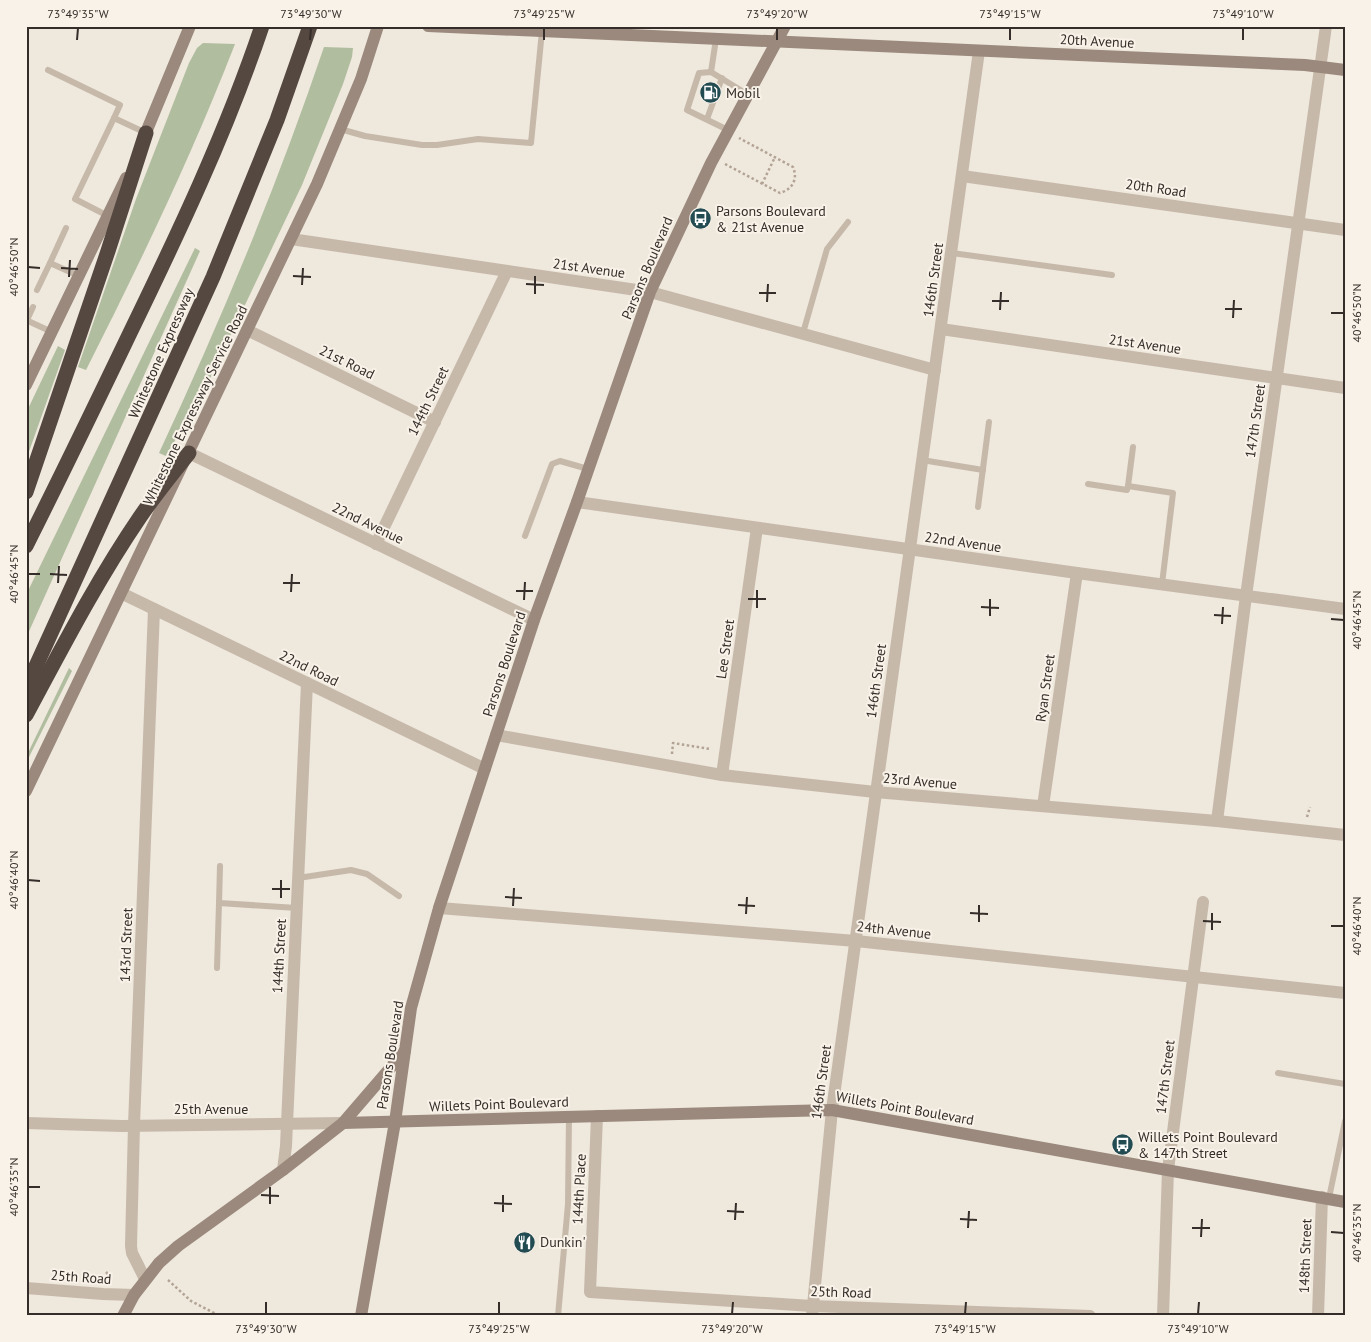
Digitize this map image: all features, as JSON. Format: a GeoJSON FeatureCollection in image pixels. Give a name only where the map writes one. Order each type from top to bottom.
{"type":"FeatureCollection","features":[{"type":"Feature","properties":{"kind":"highway"},"geometry":{"type":"LineString","coordinates":[[26,546],[194,200],[234,104],[262,26]]}},
{"type":"Feature","properties":{"kind":"highway","name":"Whitestone Expressway"},"geometry":{"type":"LineString","coordinates":[[26,688],[213,277],[280,113],[310,26]]}},
{"type":"Feature","properties":{"kind":"highway"},"geometry":{"type":"LineString","coordinates":[[26,492],[146,133]]}},
{"type":"Feature","properties":{"kind":"highway"},"geometry":{"type":"LineString","coordinates":[[26,716],[101,579],[144,511],[189,453]]}},
{"type":"Feature","properties":{"kind":"street"},"geometry":{"type":"LineString","coordinates":[[26,385],[146,133],[190,26]]}},
{"type":"Feature","properties":{"kind":"street","name":"Whitestone Expressway Service Road"},"geometry":{"type":"LineString","coordinates":[[26,790],[291,239],[365,68],[378,26]]}},
{"type":"Feature","properties":{"kind":"street","name":"20th Avenue"},"geometry":{"type":"LineString","coordinates":[[428,26],[514,28],[542,31],[1320,66],[1345,70]]}},
{"type":"Feature","properties":{"kind":"street","name":"Parsons Boulevard"},"geometry":{"type":"LineString","coordinates":[[361,1316],[395,1122],[411,1008],[439,908],[496,734],[534,620],[650,292],[711,163],[733,134],[747,94],[786,26]]}},
{"type":"Feature","properties":{"kind":"street","name":"147th Street"},"geometry":{"type":"LineString","coordinates":[[1217,821],[1246,596],[1326,26]]}},
{"type":"Feature","properties":{"kind":"street","name":"146th Street"},"geometry":{"type":"LineString","coordinates":[[812,1311],[832,1110],[980,51]]}},
{"type":"Feature","properties":{"kind":"street","name":"20th Road"},"geometry":{"type":"LineString","coordinates":[[962,176],[1345,230]]}},
{"type":"Feature","properties":{"kind":"street","name":"21st Avenue"},"geometry":{"type":"LineString","coordinates":[[291,239],[650,292],[935,370]]}},
{"type":"Feature","properties":{"kind":"street","name":"144th Street"},"geometry":{"type":"LineString","coordinates":[[376,544],[507,271]]}},
{"type":"Feature","properties":{"kind":"street","name":"21st Avenue"},"geometry":{"type":"LineString","coordinates":[[941,329],[1345,388]]}},
{"type":"Feature","properties":{"kind":"street","name":"21st Road"},"geometry":{"type":"LineString","coordinates":[[247,330],[435,422]]}},
{"type":"Feature","properties":{"kind":"street","name":"22nd Avenue"},"geometry":{"type":"LineString","coordinates":[[189,453],[534,620]]}},
{"type":"Feature","properties":{"kind":"street","name":"22nd Avenue"},"geometry":{"type":"LineString","coordinates":[[577,502],[1345,609]]}},
{"type":"Feature","properties":{"kind":"street","name":"Lee Street"},"geometry":{"type":"LineString","coordinates":[[722,775],[757,528]]}},
{"type":"Feature","properties":{"kind":"street","name":"Ryan Street"},"geometry":{"type":"LineString","coordinates":[[1043,806],[1077,573]]}},
{"type":"Feature","properties":{"kind":"street","name":"22nd Road"},"geometry":{"type":"LineString","coordinates":[[121,593],[485,769]]}},
{"type":"Feature","properties":{"kind":"street","name":"143rd Street"},"geometry":{"type":"LineString","coordinates":[[144,1279],[132,1253],[131,1246],[154,609]]}},
{"type":"Feature","properties":{"kind":"street","name":"144th Street"},"geometry":{"type":"LineString","coordinates":[[283,1170],[287,1124],[307,683]]}},
{"type":"Feature","properties":{"kind":"street","name":"23rd Avenue"},"geometry":{"type":"LineString","coordinates":[[496,734],[722,775],[875,792],[1217,821],[1345,835]]}},
{"type":"Feature","properties":{"kind":"street","name":"147th Street"},"geometry":{"type":"LineString","coordinates":[[1163,1316],[1168,1170],[1203,902]]}},
{"type":"Feature","properties":{"kind":"street","name":"24th Avenue"},"geometry":{"type":"LineString","coordinates":[[439,908],[856,941],[1345,993]]}},
{"type":"Feature","properties":{"kind":"street"},"geometry":{"type":"LineString","coordinates":[[124,1316],[144,1279],[159,1263],[178,1246],[344,1123],[405,1051]]}},
{"type":"Feature","properties":{"kind":"street","name":"Willets Point Boulevard"},"geometry":{"type":"LineString","coordinates":[[395,1122],[832,1110],[1345,1202]]}},
{"type":"Feature","properties":{"kind":"street","name":"144th Place"},"geometry":{"type":"LineString","coordinates":[[590,1292],[597,1116]]}},
{"type":"Feature","properties":{"kind":"street","name":"25th Avenue"},"geometry":{"type":"LineString","coordinates":[[26,1124],[134,1125],[395,1122]]}},
{"type":"Feature","properties":{"kind":"street","name":"148th Street"},"geometry":{"type":"LineString","coordinates":[[1318,1316],[1325,1198]]}},
{"type":"Feature","properties":{"kind":"street","name":"25th Road"},"geometry":{"type":"LineString","coordinates":[[26,1288],[134,1295]]}},
{"type":"Feature","properties":{"kind":"street","name":"25th Road"},"geometry":{"type":"LineString","coordinates":[[590,1292],[812,1311],[1090,1316]]}},
{"type":"Feature","properties":{"kind":"lane"},"geometry":{"type":"LineString","coordinates":[[340,129],[364,136],[422,145],[437,146],[478,139],[531,143],[542,31]]}},
{"type":"Feature","properties":{"kind":"lane"},"geometry":{"type":"LineString","coordinates":[[711,72],[716,39]]}},
{"type":"Feature","properties":{"kind":"lane"},"geometry":{"type":"LineString","coordinates":[[48,70],[120,105],[75,199],[108,216]]}},
{"type":"Feature","properties":{"kind":"lane"},"geometry":{"type":"LineString","coordinates":[[733,134],[687,110],[700,73],[711,72],[747,94]]}},
{"type":"Feature","properties":{"kind":"lane"},"geometry":{"type":"LineString","coordinates":[[707,119],[722,78]]}},
{"type":"Feature","properties":{"kind":"lane"},"geometry":{"type":"LineString","coordinates":[[114,118],[146,133]]}},
{"type":"Feature","properties":{"kind":"lane"},"geometry":{"type":"LineString","coordinates":[[803,333],[827,248],[848,222]]}},
{"type":"Feature","properties":{"kind":"lane"},"geometry":{"type":"LineString","coordinates":[[38,290],[66,228]]}},
{"type":"Feature","properties":{"kind":"lane"},"geometry":{"type":"LineString","coordinates":[[952,253],[1112,275]]}},
{"type":"Feature","properties":{"kind":"lane"},"geometry":{"type":"LineString","coordinates":[[50,263],[79,276]]}},
{"type":"Feature","properties":{"kind":"lane"},"geometry":{"type":"LineString","coordinates":[[32,307],[26,320],[52,332]]}},
{"type":"Feature","properties":{"kind":"lane"},"geometry":{"type":"LineString","coordinates":[[978,507],[989,422]]}},
{"type":"Feature","properties":{"kind":"lane"},"geometry":{"type":"LineString","coordinates":[[1088,484],[1127,490],[1133,447]]}},
{"type":"Feature","properties":{"kind":"lane"},"geometry":{"type":"LineString","coordinates":[[922,460],[983,470]]}},
{"type":"Feature","properties":{"kind":"lane"},"geometry":{"type":"LineString","coordinates":[[525,536],[552,464],[560,461],[588,469]]}},
{"type":"Feature","properties":{"kind":"lane"},"geometry":{"type":"LineString","coordinates":[[1128,486],[1173,493],[1162,584]]}},
{"type":"Feature","properties":{"kind":"lane"},"geometry":{"type":"LineString","coordinates":[[217,968],[220,866]]}},
{"type":"Feature","properties":{"kind":"lane"},"geometry":{"type":"LineString","coordinates":[[298,878],[351,870],[367,874],[399,896]]}},
{"type":"Feature","properties":{"kind":"lane"},"geometry":{"type":"LineString","coordinates":[[219,903],[297,908]]}},
{"type":"Feature","properties":{"kind":"lane"},"geometry":{"type":"LineString","coordinates":[[1278,1073],[1345,1084]]}},
{"type":"Feature","properties":{"kind":"lane"},"geometry":{"type":"LineString","coordinates":[[558,1316],[566,1222],[569,1117]]}},
{"type":"Feature","properties":{"kind":"lane"},"geometry":{"type":"LineString","coordinates":[[1325,1198],[1345,1121]]}},
{"type":"Feature","properties":{"kind":"path"},"geometry":{"type":"LineString","coordinates":[[725,164],[780,193],[790,188],[793,183],[795,175],[793,166],[733,134]]}},
{"type":"Feature","properties":{"kind":"path"},"geometry":{"type":"LineString","coordinates":[[762,184],[775,157]]}},
{"type":"Feature","properties":{"kind":"path"},"geometry":{"type":"LineString","coordinates":[[672,754],[673,743],[710,749]]}},
{"type":"Feature","properties":{"kind":"path"},"geometry":{"type":"LineString","coordinates":[[1307,817],[1310,807]]}},
{"type":"Feature","properties":{"kind":"path"},"geometry":{"type":"LineString","coordinates":[[168,1280],[191,1301],[216,1316]]}},
{"type":"Feature","properties":{"kind":"green space"},"geometry":{"type":"Polygon","coordinates":[[[203,43],[235,44],[165,208],[86,370],[78,367],[136,199],[189,63],[197,48],[203,43]]]}},
{"type":"Feature","properties":{"kind":"green space"},"geometry":{"type":"Polygon","coordinates":[[[324,47],[353,48],[343,84],[302,185],[206,387],[166,456],[159,453],[247,252],[287,150],[324,47]]]}},
{"type":"Feature","properties":{"kind":"green space"},"geometry":{"type":"Polygon","coordinates":[[[195,248],[200,251],[26,638],[26,595],[195,248]]]}},
{"type":"Feature","properties":{"kind":"green space"},"geometry":{"type":"Polygon","coordinates":[[[58,346],[65,350],[26,460],[26,413],[58,346]]]}},
{"type":"Feature","properties":{"kind":"green space"},"geometry":{"type":"Polygon","coordinates":[[[69,668],[72,671],[26,763],[26,757],[69,668]]]}},
{"type":"Feature","properties":{"kind":"place","name":"Mobil"},"geometry":{"type":"Point","coordinates":[710,93]}},
{"type":"Feature","properties":{"kind":"place","name":"Parsons Boulevard & 21st Avenue"},"geometry":{"type":"Point","coordinates":[700,219]}},
{"type":"Feature","properties":{"kind":"place","name":"Willets Point Boulevard & 147th Street"},"geometry":{"type":"Point","coordinates":[1122,1145]}},
{"type":"Feature","properties":{"kind":"place","name":"Dunkin'"},"geometry":{"type":"Point","coordinates":[524,1242]}}]}
